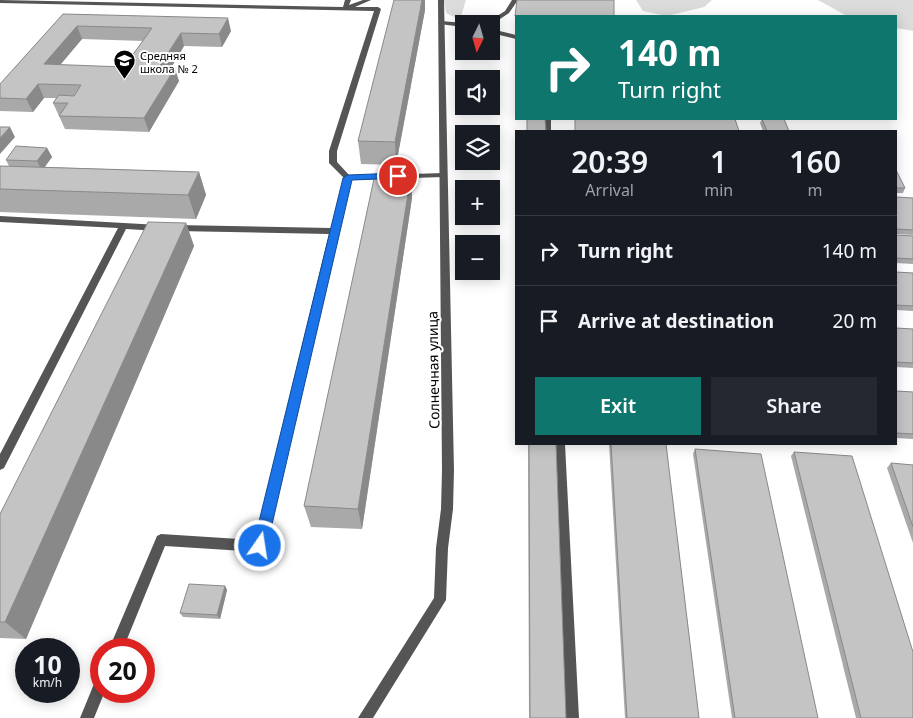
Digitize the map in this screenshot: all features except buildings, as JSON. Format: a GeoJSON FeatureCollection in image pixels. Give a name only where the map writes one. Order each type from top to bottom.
{"type":"FeatureCollection","features":[{"type":"Feature","properties":{"kind":"street"},"geometry":{"type":"LineString","coordinates":[[253,8],[257,0]]}},
{"type":"Feature","properties":{"kind":"street"},"geometry":{"type":"LineString","coordinates":[[345,9],[348,0]]}},
{"type":"Feature","properties":{"kind":"street"},"geometry":{"type":"LineString","coordinates":[[345,9],[368,0]]}},
{"type":"Feature","properties":{"kind":"street","name":"Солнечная улица"},"geometry":{"type":"LineString","coordinates":[[365,718],[440,600],[448,470],[441,0]]}},
{"type":"Feature","properties":{"kind":"street"},"geometry":{"type":"LineString","coordinates":[[500,16],[507,12],[515,0]]}},
{"type":"Feature","properties":{"kind":"street"},"geometry":{"type":"LineString","coordinates":[[0,1],[253,8],[378,9],[333,151],[333,162],[348,178],[443,175]]}},
{"type":"Feature","properties":{"kind":"street"},"geometry":{"type":"LineString","coordinates":[[441,23],[455,25]]}},
{"type":"Feature","properties":{"kind":"street"},"geometry":{"type":"LineString","coordinates":[[500,33],[515,37]]}},
{"type":"Feature","properties":{"kind":"street"},"geometry":{"type":"LineString","coordinates":[[121,638],[161,540],[260,546],[348,178]]}},
{"type":"Feature","properties":{"kind":"street"},"geometry":{"type":"LineString","coordinates":[[0,219],[123,226],[334,231]]}},
{"type":"Feature","properties":{"kind":"street"},"geometry":{"type":"LineString","coordinates":[[0,465],[123,226]]}},
{"type":"Feature","properties":{"kind":"street"},"geometry":{"type":"LineString","coordinates":[[560,445],[572,718]]}},
{"type":"Feature","properties":{"kind":"street"},"geometry":{"type":"LineString","coordinates":[[87,718],[93,703]]}},
{"type":"Feature","properties":{"kind":"shaded area"},"geometry":{"type":"Polygon","coordinates":[[[444,0],[466,0],[461,15],[455,15],[454,17],[446,13],[444,0]]]}},
{"type":"Feature","properties":{"kind":"shaded area"},"geometry":{"type":"Polygon","coordinates":[[[636,0],[712,0],[704,7],[671,15],[643,11],[636,0]]]}},
{"type":"Feature","properties":{"kind":"shaded area"},"geometry":{"type":"Polygon","coordinates":[[[818,0],[913,0],[913,31],[897,28],[897,15],[845,15],[818,0]]]}},
{"type":"Feature","properties":{"kind":"place","name":"Средняя школа № 2"},"geometry":{"type":"Point","coordinates":[124,80]}},
{"type":"Feature","properties":{"kind":"route"},"geometry":{"type":"LineString","coordinates":[[260,546],[348,178],[398,176]]}}]}
